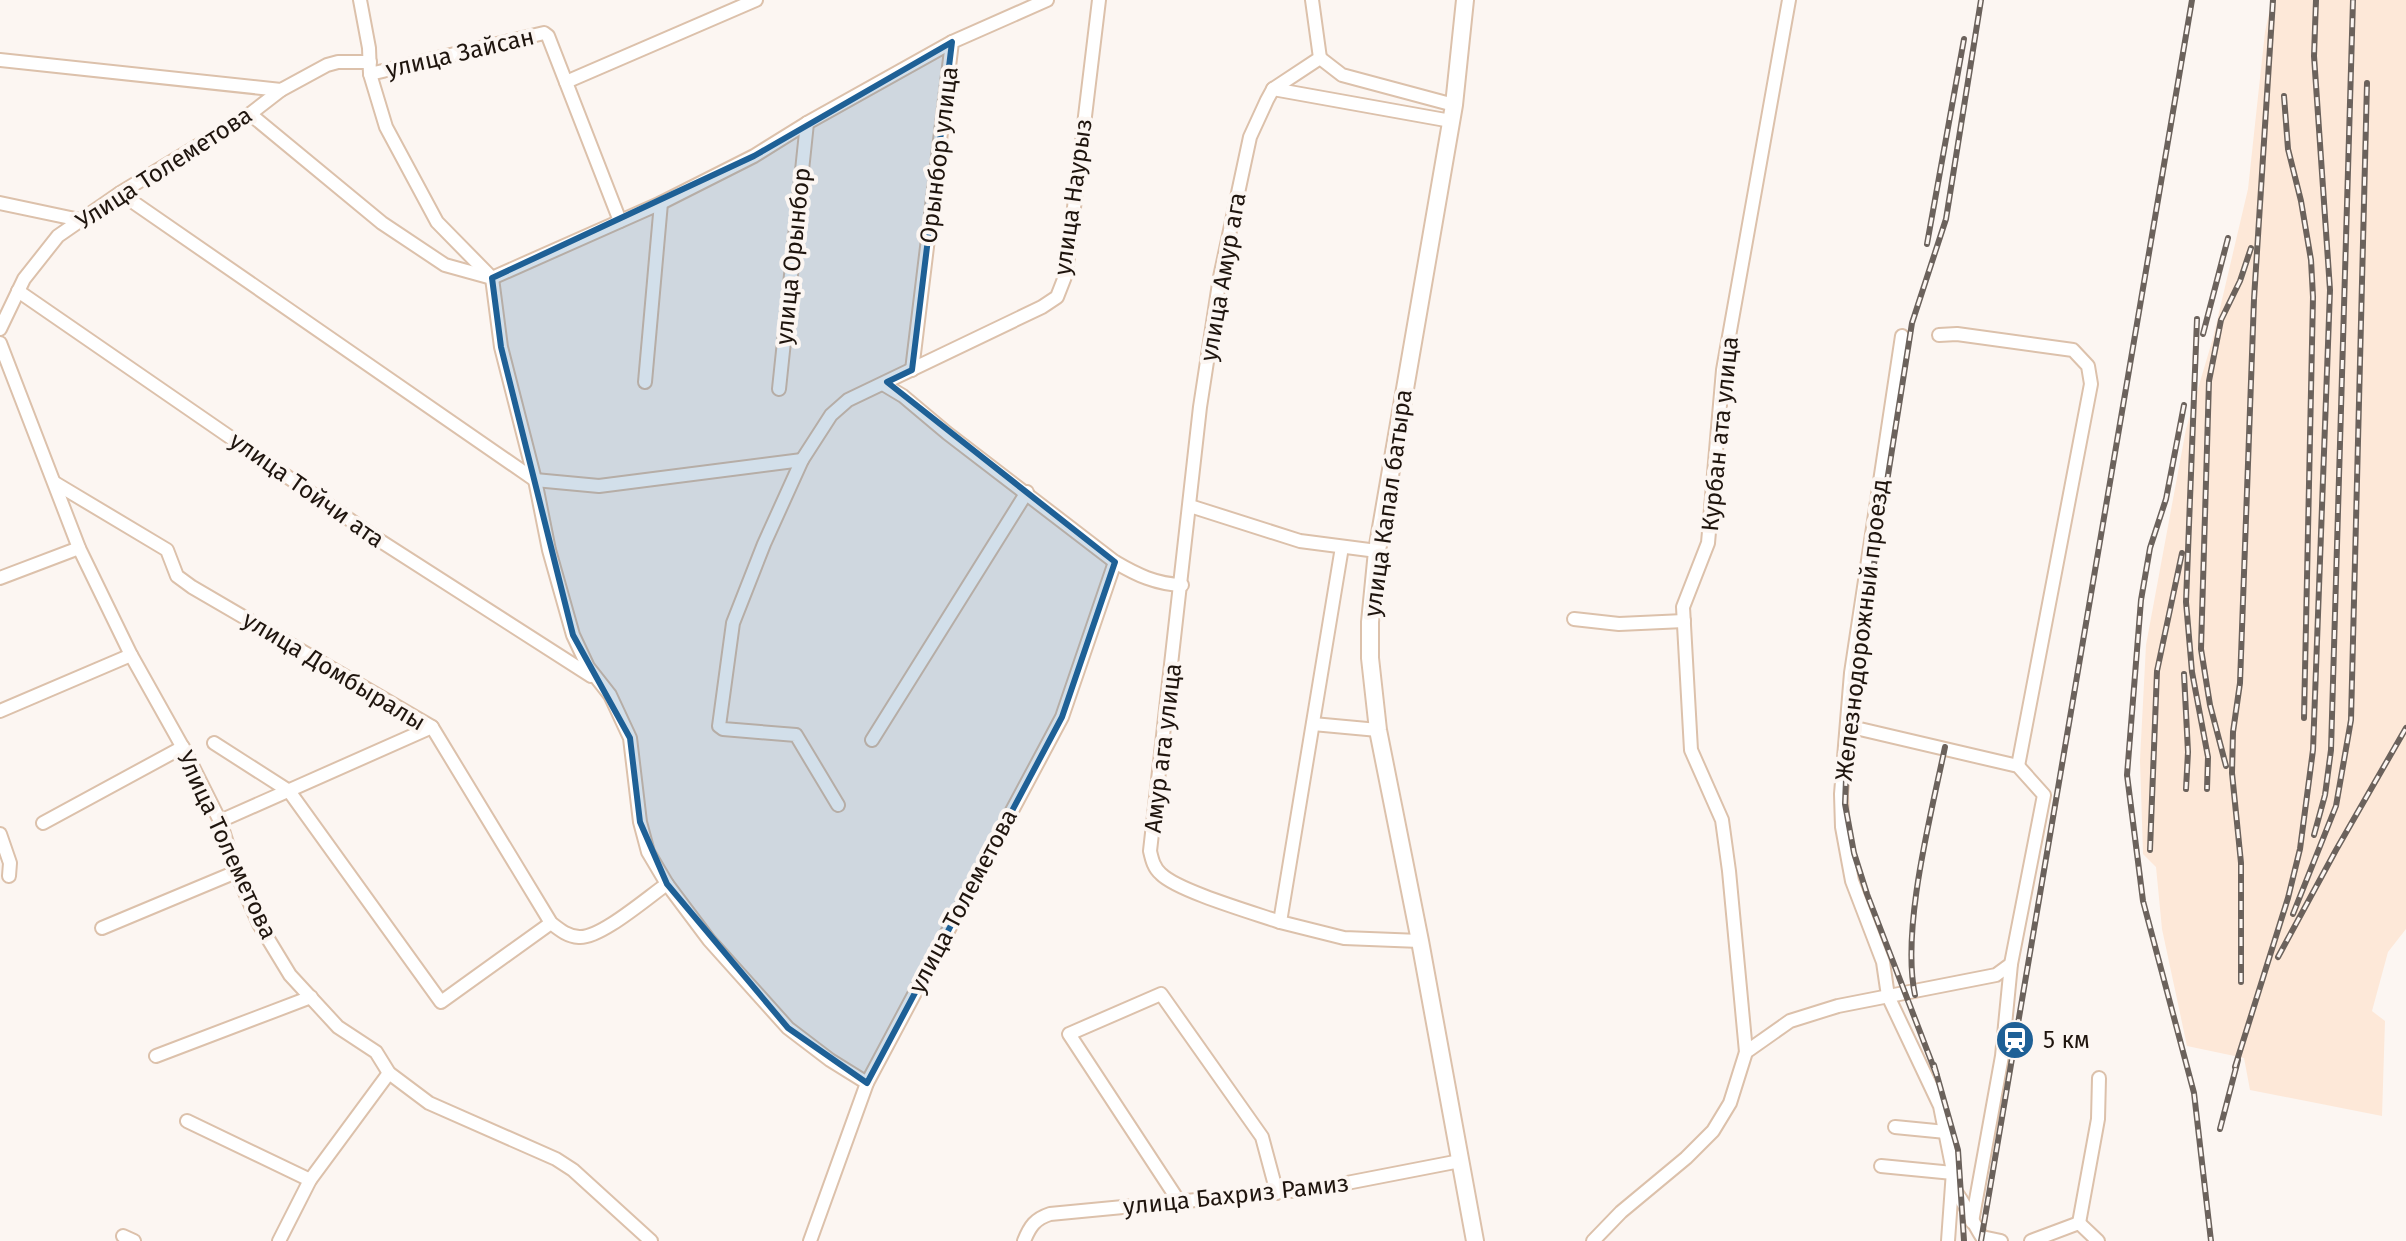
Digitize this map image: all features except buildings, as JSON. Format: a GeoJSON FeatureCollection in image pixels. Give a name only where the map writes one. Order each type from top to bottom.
{"type":"FeatureCollection","features":[{"type":"Feature","properties":{"kind":"main road","name":"улица Капал батыра"},"geometry":{"type":"LineString","coordinates":[[1465,0],[1453,113],[1377,551],[1370,634],[1378,730],[1475,1241]]}},
{"type":"Feature","properties":{"kind":"street"},"geometry":{"type":"LineString","coordinates":[[360,0],[370,68],[386,127],[437,222],[492,278],[501,347],[535,480],[549,550],[573,635],[588,667],[610,695],[630,738],[648,852],[667,884],[709,940],[788,1028],[867,1083]]}},
{"type":"Feature","properties":{"kind":"street"},"geometry":{"type":"LineString","coordinates":[[566,82],[756,0]]}},
{"type":"Feature","properties":{"kind":"street","name":"Орынбор улица"},"geometry":{"type":"LineString","coordinates":[[912,370],[952,42],[1024,5],[1047,0]]}},
{"type":"Feature","properties":{"kind":"street","name":"улица Наурыз"},"geometry":{"type":"LineString","coordinates":[[838,805],[796,735],[723,729],[718,722],[733,623],[802,460],[831,415],[848,400],[1057,297],[1066,274],[1099,0]]}},
{"type":"Feature","properties":{"kind":"street"},"geometry":{"type":"LineString","coordinates":[[1312,0],[1320,58],[1342,75],[1453,113]]}},
{"type":"Feature","properties":{"kind":"street","name":"Курбан ата улица"},"geometry":{"type":"LineString","coordinates":[[1746,1052],[1722,820],[1691,750],[1683,607],[1708,543],[1723,370],[1789,0]]}},
{"type":"Feature","properties":{"kind":"street","name":"улица Зайсан"},"geometry":{"type":"LineString","coordinates":[[370,68],[540,32],[548,36],[620,221]]}},
{"type":"Feature","properties":{"kind":"street","name":"улица Орынбор"},"geometry":{"type":"LineString","coordinates":[[492,278],[661,203],[754,156],[952,42]]}},
{"type":"Feature","properties":{"kind":"street"},"geometry":{"type":"LineString","coordinates":[[1273,89],[1320,58]]}},
{"type":"Feature","properties":{"kind":"street"},"geometry":{"type":"LineString","coordinates":[[0,60],[281,90],[338,62],[370,68]]}},
{"type":"Feature","properties":{"kind":"street"},"geometry":{"type":"LineString","coordinates":[[1273,89],[1453,113]]}},
{"type":"Feature","properties":{"kind":"street","name":"улица Амур ага"},"geometry":{"type":"LineString","coordinates":[[1182,585],[1200,407],[1220,277],[1250,137],[1273,89]]}},
{"type":"Feature","properties":{"kind":"street","name":"Улица Толеметова"},"geometry":{"type":"LineString","coordinates":[[0,329],[24,279],[58,236],[120,193],[250,114],[281,90]]}},
{"type":"Feature","properties":{"kind":"street"},"geometry":{"type":"LineString","coordinates":[[250,114],[382,223],[445,265],[492,278]]}},
{"type":"Feature","properties":{"kind":"street","name":"улица Орынбор"},"geometry":{"type":"LineString","coordinates":[[779,389],[807,123]]}},
{"type":"Feature","properties":{"kind":"street"},"geometry":{"type":"LineString","coordinates":[[120,193],[535,480],[599,486],[802,460]]}},
{"type":"Feature","properties":{"kind":"street"},"geometry":{"type":"LineString","coordinates":[[0,203],[80,220]]}},
{"type":"Feature","properties":{"kind":"street"},"geometry":{"type":"LineString","coordinates":[[645,382],[661,203]]}},
{"type":"Feature","properties":{"kind":"street","name":"улица Тойчи ата"},"geometry":{"type":"LineString","coordinates":[[18,291],[382,542],[600,682]]}},
{"type":"Feature","properties":{"kind":"street"},"geometry":{"type":"LineString","coordinates":[[1939,335],[1957,334],[2073,350],[2088,366],[2091,384],[2018,766]]}},
{"type":"Feature","properties":{"kind":"street","name":"Железнодорожный проезд"},"geometry":{"type":"LineString","coordinates":[[1902,336],[1851,673],[1841,794],[1842,827],[1852,881],[1883,962],[1888,996],[1940,1106],[1953,1173],[1948,1241]]}},
{"type":"Feature","properties":{"kind":"street","name":"Улица Толеметова"},"geometry":{"type":"LineString","coordinates":[[0,343],[79,548],[131,655],[220,821],[236,872],[259,924],[290,975],[338,1027],[376,1052],[389,1073],[429,1103],[556,1159],[573,1170],[651,1241]]}},
{"type":"Feature","properties":{"kind":"street"},"geometry":{"type":"LineString","coordinates":[[883,384],[903,396],[1115,562],[1145,579],[1182,585]]}},
{"type":"Feature","properties":{"kind":"street","name":"улица Домбыралы"},"geometry":{"type":"LineString","coordinates":[[55,483],[167,550],[177,576],[192,587],[432,727],[551,923]]}},
{"type":"Feature","properties":{"kind":"street"},"geometry":{"type":"LineString","coordinates":[[872,740],[1027,492]]}},
{"type":"Feature","properties":{"kind":"street"},"geometry":{"type":"LineString","coordinates":[[1190,506],[1300,541],[1377,551]]}},
{"type":"Feature","properties":{"kind":"street"},"geometry":{"type":"LineString","coordinates":[[1342,547],[1280,922],[1344,938],[1420,941]]}},
{"type":"Feature","properties":{"kind":"street"},"geometry":{"type":"LineString","coordinates":[[0,578],[79,548]]}},
{"type":"Feature","properties":{"kind":"street","name":"улица Толеметова"},"geometry":{"type":"LineString","coordinates":[[810,1241],[867,1083],[1062,717],[1115,562]]}},
{"type":"Feature","properties":{"kind":"street","name":"Амур ага улица"},"geometry":{"type":"LineString","coordinates":[[1182,585],[1150,851],[1153,863],[1161,875],[1189,889],[1280,922]]}},
{"type":"Feature","properties":{"kind":"street"},"geometry":{"type":"LineString","coordinates":[[1574,619],[1619,624],[1684,621]]}},
{"type":"Feature","properties":{"kind":"street"},"geometry":{"type":"LineString","coordinates":[[0,711],[131,655]]}},
{"type":"Feature","properties":{"kind":"street"},"geometry":{"type":"LineString","coordinates":[[1313,724],[1378,730]]}},
{"type":"Feature","properties":{"kind":"street"},"geometry":{"type":"LineString","coordinates":[[1847,726],[2018,766],[2044,795],[2011,964],[2002,1056],[1972,1222]]}},
{"type":"Feature","properties":{"kind":"street"},"geometry":{"type":"LineString","coordinates":[[220,821],[432,727]]}},
{"type":"Feature","properties":{"kind":"street"},"geometry":{"type":"LineString","coordinates":[[214,743],[289,791],[441,1002],[551,923],[567,935],[583,938],[599,932],[667,884]]}},
{"type":"Feature","properties":{"kind":"street"},"geometry":{"type":"LineString","coordinates":[[43,823],[183,747]]}},
{"type":"Feature","properties":{"kind":"street"},"geometry":{"type":"LineString","coordinates":[[0,834],[10,863],[9,876]]}},
{"type":"Feature","properties":{"kind":"street"},"geometry":{"type":"LineString","coordinates":[[102,928],[236,872]]}},
{"type":"Feature","properties":{"kind":"street"},"geometry":{"type":"LineString","coordinates":[[1593,1241],[1621,1212],[1686,1158],[1713,1131],[1730,1103],[1746,1052],[1790,1021],[1838,1006],[1996,975],[2011,964]]}},
{"type":"Feature","properties":{"kind":"street"},"geometry":{"type":"LineString","coordinates":[[1180,1203],[1069,1034],[1161,994],[1262,1137],[1277,1193]]}},
{"type":"Feature","properties":{"kind":"street"},"geometry":{"type":"LineString","coordinates":[[156,1056],[311,997]]}},
{"type":"Feature","properties":{"kind":"street"},"geometry":{"type":"LineString","coordinates":[[279,1241],[310,1180],[389,1073]]}},
{"type":"Feature","properties":{"kind":"street"},"geometry":{"type":"LineString","coordinates":[[2079,1223],[2098,1119],[2099,1078]]}},
{"type":"Feature","properties":{"kind":"street"},"geometry":{"type":"LineString","coordinates":[[187,1121],[310,1180]]}},
{"type":"Feature","properties":{"kind":"street"},"geometry":{"type":"LineString","coordinates":[[1895,1127],[1946,1132]]}},
{"type":"Feature","properties":{"kind":"street","name":"улица Бахриз Рамиз"},"geometry":{"type":"LineString","coordinates":[[1024,1241],[1030,1226],[1038,1218],[1050,1214],[1321,1188],[1460,1161]]}},
{"type":"Feature","properties":{"kind":"street"},"geometry":{"type":"LineString","coordinates":[[1881,1166],[1953,1173]]}},
{"type":"Feature","properties":{"kind":"street"},"geometry":{"type":"LineString","coordinates":[[1952,1187],[1962,1198],[1982,1237],[1992,1240]]}},
{"type":"Feature","properties":{"kind":"street"},"geometry":{"type":"LineString","coordinates":[[2031,1241],[2079,1223]]}},
{"type":"Feature","properties":{"kind":"street"},"geometry":{"type":"LineString","coordinates":[[2079,1223],[2098,1241]]}},
{"type":"Feature","properties":{"kind":"highlighted area"},"geometry":{"type":"Polygon","coordinates":[[[952,42],[912,370],[887,382],[1115,562],[1062,717],[867,1083],[788,1028],[667,884],[640,822],[630,738],[573,635],[501,347],[492,278],[754,156],[952,42]]]}},
{"type":"Feature","properties":{"kind":"shaded area"},"geometry":{"type":"Polygon","coordinates":[[[2272,0],[2406,0],[2406,929],[2388,952],[2372,1011],[2385,1021],[2382,1116],[2250,1090],[2244,1058],[2187,1046],[2162,929],[2156,867],[2143,854],[2140,760],[2146,645],[2186,429],[2213,338],[2248,189],[2265,32],[2272,0]]]}},
{"type":"Feature","properties":{"kind":"railway"},"geometry":{"type":"LineString","coordinates":[[1937,1076],[1854,853],[1845,804],[1848,729],[1912,323],[1946,219],[1981,0]]}},
{"type":"Feature","properties":{"kind":"railway"},"geometry":{"type":"LineString","coordinates":[[1981,1241],[2192,0]]}},
{"type":"Feature","properties":{"kind":"railway"},"geometry":{"type":"LineString","coordinates":[[2241,982],[2241,863],[2232,773],[2233,732],[2240,683],[2254,299],[2273,0]]}},
{"type":"Feature","properties":{"kind":"railway"},"geometry":{"type":"LineString","coordinates":[[2235,1067],[2288,898],[2300,849],[2313,750],[2330,290],[2314,56],[2316,0]]}},
{"type":"Feature","properties":{"kind":"railway"},"geometry":{"type":"LineString","coordinates":[[2314,835],[2325,795],[2331,750],[2353,0]]}},
{"type":"Feature","properties":{"kind":"railway"},"geometry":{"type":"LineString","coordinates":[[1927,244],[1964,39]]}},
{"type":"Feature","properties":{"kind":"railway"},"geometry":{"type":"LineString","coordinates":[[2293,914],[2336,806],[2351,720],[2367,83]]}},
{"type":"Feature","properties":{"kind":"railway"},"geometry":{"type":"LineString","coordinates":[[2284,96],[2288,149],[2311,260],[2313,297],[2304,718]]}},
{"type":"Feature","properties":{"kind":"railway"},"geometry":{"type":"LineString","coordinates":[[2203,334],[2228,238]]}},
{"type":"Feature","properties":{"kind":"railway"},"geometry":{"type":"LineString","coordinates":[[2226,766],[2210,705],[2201,649],[2209,381],[2221,320],[2240,281],[2251,248]]}},
{"type":"Feature","properties":{"kind":"railway"},"geometry":{"type":"LineString","coordinates":[[2197,319],[2186,602],[2192,672],[2208,757],[2207,789]]}},
{"type":"Feature","properties":{"kind":"railway"},"geometry":{"type":"LineString","coordinates":[[2184,405],[2166,499],[2150,548],[2141,600],[2127,775],[2143,901],[2194,1093],[2211,1241]]}},
{"type":"Feature","properties":{"kind":"railway"},"geometry":{"type":"LineString","coordinates":[[2150,850],[2157,671],[2182,553]]}},
{"type":"Feature","properties":{"kind":"railway"},"geometry":{"type":"LineString","coordinates":[[2184,674],[2188,752],[2186,789]]}},
{"type":"Feature","properties":{"kind":"railway"},"geometry":{"type":"LineString","coordinates":[[2278,957],[2406,728]]}},
{"type":"Feature","properties":{"kind":"railway"},"geometry":{"type":"LineString","coordinates":[[1915,995],[1912,968],[1915,905],[1945,747]]}},
{"type":"Feature","properties":{"kind":"railway"},"geometry":{"type":"LineString","coordinates":[[2220,1129],[2238,1060]]}},
{"type":"Feature","properties":{"kind":"railway"},"geometry":{"type":"LineString","coordinates":[[1934,1065],[1958,1150],[1964,1241]]}},
{"type":"Feature","properties":{"kind":"place","name":"5 км"},"geometry":{"type":"Point","coordinates":[2015,1040]}}]}
